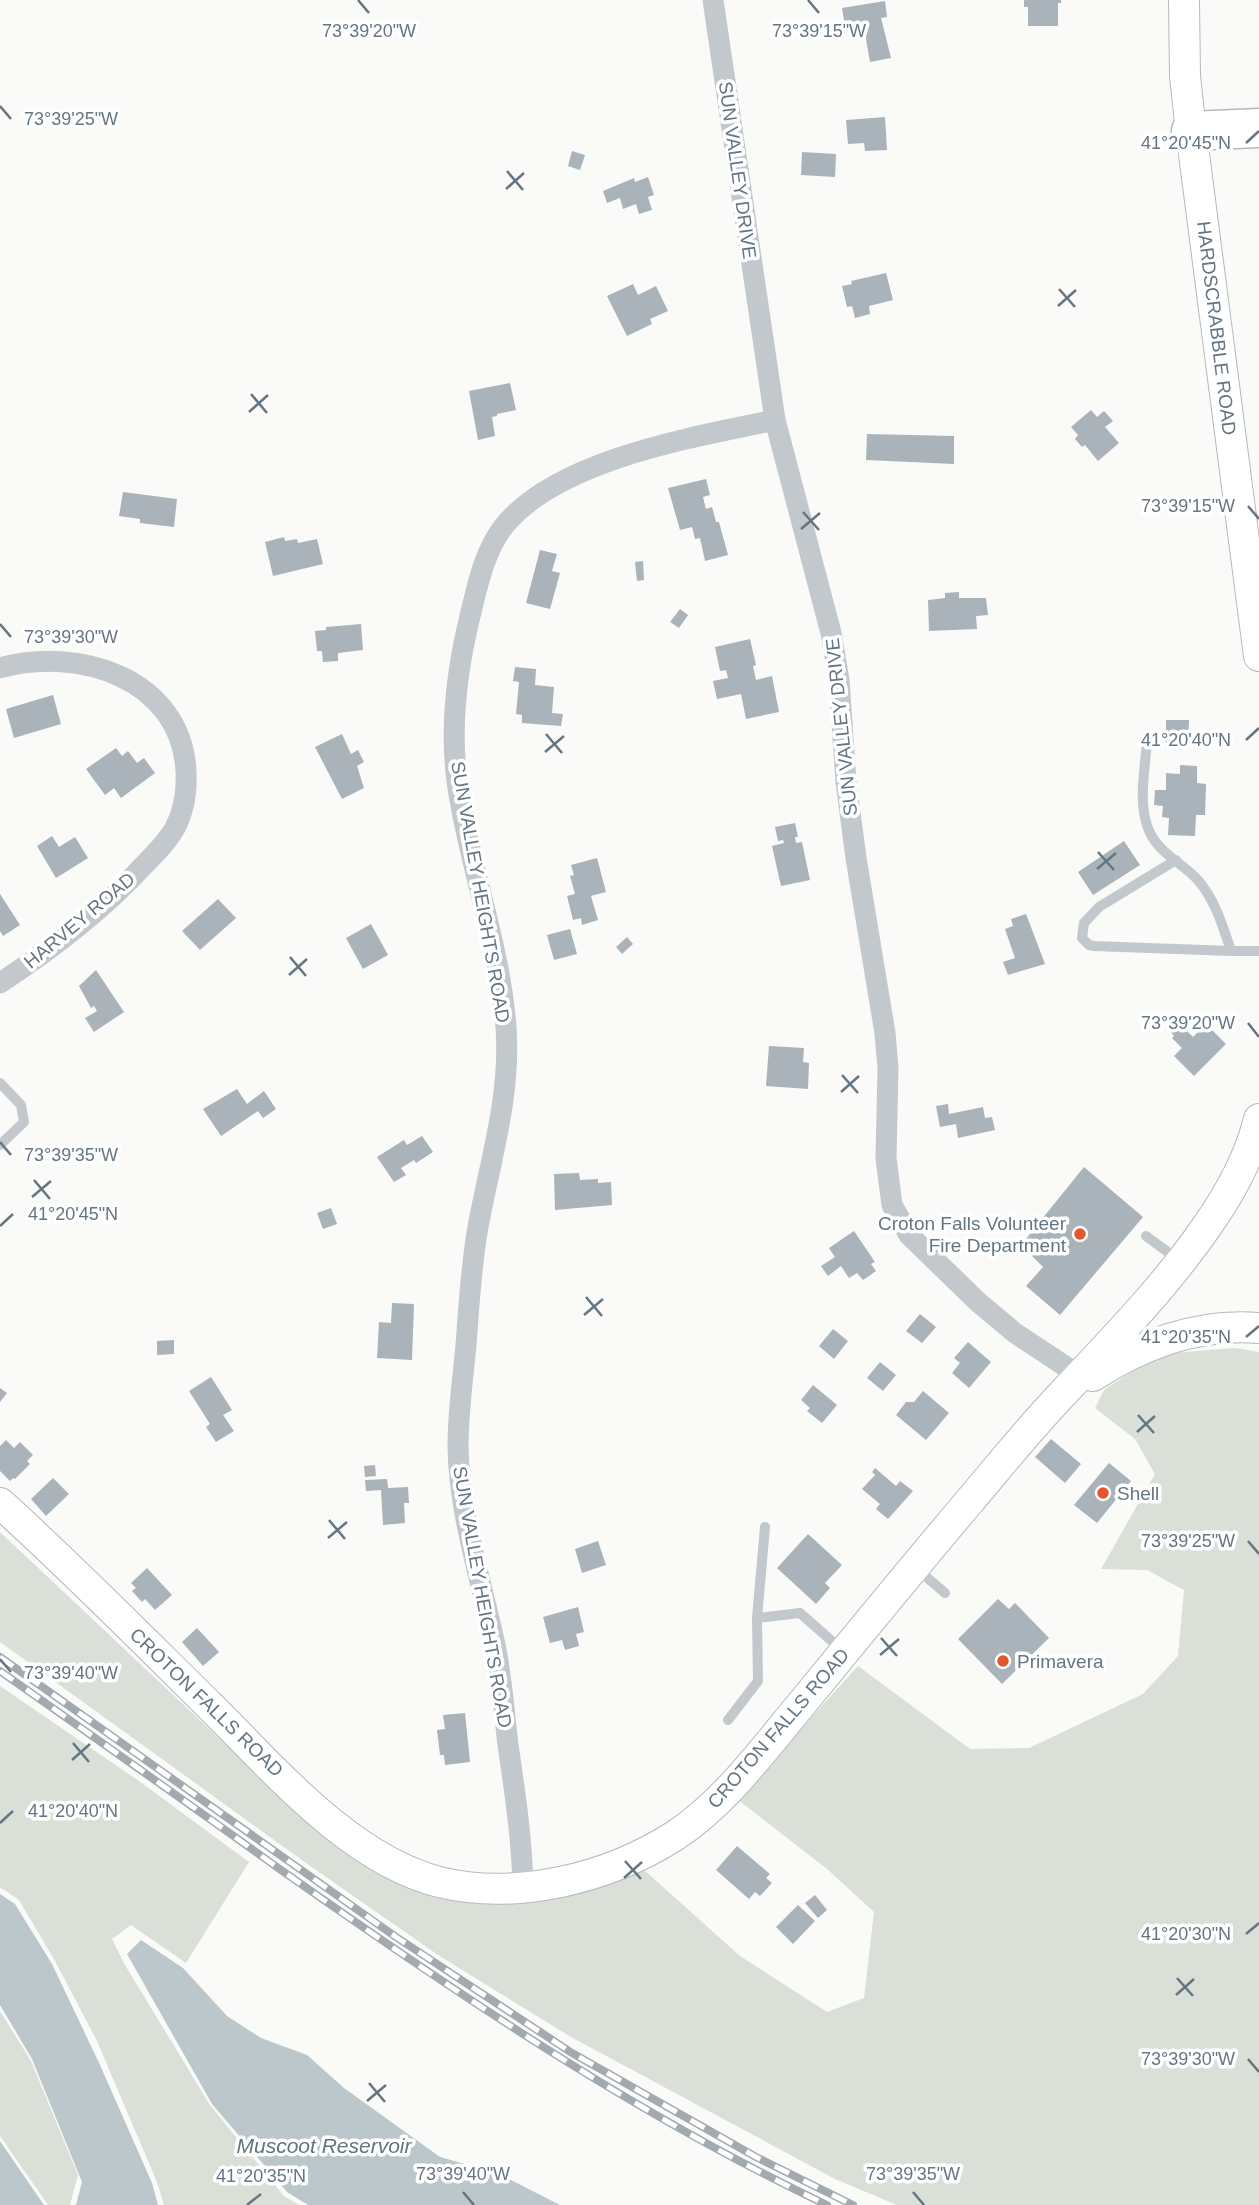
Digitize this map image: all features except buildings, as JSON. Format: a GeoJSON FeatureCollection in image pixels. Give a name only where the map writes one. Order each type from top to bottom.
{"type":"FeatureCollection","features":[{"type":"Feature","properties":{"kind":"highway"},"geometry":{"type":"LineString","coordinates":[[1193,144],[1259,128]]}},
{"type":"Feature","properties":{"kind":"highway"},"geometry":{"type":"LineString","coordinates":[[1193,144],[1259,155]]}},
{"type":"Feature","properties":{"kind":"main road","name":"HARDSCRABBLE ROAD"},"geometry":{"type":"LineString","coordinates":[[1184,0],[1185,76],[1259,656]]}},
{"type":"Feature","properties":{"kind":"main road"},"geometry":{"type":"LineString","coordinates":[[1251,1172],[1259,1119]]}},
{"type":"Feature","properties":{"kind":"main road","name":"CROTON FALLS ROAD"},"geometry":{"type":"LineString","coordinates":[[0,1503],[63,1561],[297,1791],[352,1838],[396,1865],[432,1880],[462,1887],[523,1888],[567,1879],[620,1863],[678,1833],[728,1788],[1050,1407],[1080,1377],[1181,1261],[1224,1202],[1251,1172]]}},
{"type":"Feature","properties":{"kind":"main road"},"geometry":{"type":"LineString","coordinates":[[1050,1407],[1127,1355],[1158,1342],[1192,1333],[1259,1328]]}},
{"type":"Feature","properties":{"kind":"street","name":"SUN VALLEY DRIVE"},"geometry":{"type":"LineString","coordinates":[[713,0],[775,420],[831,633],[839,680],[846,782],[885,1033],[888,1068],[886,1158],[892,1205],[909,1235],[978,1302],[1015,1333],[1080,1377]]}},
{"type":"Feature","properties":{"kind":"street","name":"SUN VALLEY HEIGHTS ROAD"},"geometry":{"type":"LineString","coordinates":[[523,1888],[520,1828],[502,1686],[492,1630],[465,1516],[458,1444],[471,1274],[477,1229],[502,1112],[507,1066],[506,1027],[500,980],[458,788],[454,745],[461,656],[479,580],[491,549],[504,526],[523,508],[548,490],[624,455],[775,420]]}},
{"type":"Feature","properties":{"kind":"street","name":"HARVEY ROAD"},"geometry":{"type":"LineString","coordinates":[[0,668],[61,661],[90,665],[135,683],[168,716],[185,759],[186,783],[183,807],[175,828],[133,877],[69,933],[0,983]]}},
{"type":"Feature","properties":{"kind":"lane"},"geometry":{"type":"LineString","coordinates":[[1147,741],[1143,813],[1150,835],[1204,888],[1214,906],[1231,951]]}},
{"type":"Feature","properties":{"kind":"lane"},"geometry":{"type":"LineString","coordinates":[[1176,860],[1099,907],[1084,923],[1082,938],[1094,946],[1259,951]]}},
{"type":"Feature","properties":{"kind":"lane"},"geometry":{"type":"LineString","coordinates":[[0,1083],[21,1105],[24,1122],[0,1145]]}},
{"type":"Feature","properties":{"kind":"lane"},"geometry":{"type":"LineString","coordinates":[[1146,1236],[1181,1261]]}},
{"type":"Feature","properties":{"kind":"lane"},"geometry":{"type":"LineString","coordinates":[[728,1720],[758,1681],[757,1618],[765,1527]]}},
{"type":"Feature","properties":{"kind":"lane"},"geometry":{"type":"LineString","coordinates":[[915,1567],[944,1593]]}},
{"type":"Feature","properties":{"kind":"lane"},"geometry":{"type":"LineString","coordinates":[[757,1618],[800,1613],[844,1651]]}},
{"type":"Feature","properties":{"kind":"shaded area"},"geometry":{"type":"Polygon","coordinates":[[[1235,1348],[1259,1352],[1259,2205],[897,2205],[835,2179],[571,2037],[438,1955],[0,1642],[0,1532],[307,1821],[356,1859],[442,1898],[498,1903],[643,1869],[740,1956],[827,2012],[864,1998],[874,1912],[827,1869],[737,1799],[858,1666],[970,1749],[1029,1748],[1143,1694],[1178,1656],[1184,1590],[1147,1570],[1101,1569],[1155,1474],[1135,1439],[1095,1408],[1104,1390],[1158,1354],[1235,1348]]]}},
{"type":"Feature","properties":{"kind":"shaded area"},"geometry":{"type":"Polygon","coordinates":[[[0,1686],[139,1781],[249,1862],[186,1963],[131,1925],[112,1939],[210,2105],[284,2196],[299,2205],[164,2205],[157,2182],[97,2041],[19,1900],[0,1887],[0,1686]]]}},
{"type":"Feature","properties":{"kind":"shaded area"},"geometry":{"type":"Polygon","coordinates":[[[0,2011],[31,2061],[78,2175],[70,2205],[48,2205],[0,2136],[0,2011]]]}},
{"type":"Feature","properties":{"kind":"water"},"geometry":{"type":"Polygon","coordinates":[[[0,1894],[15,1904],[52,1964],[152,2183],[158,2205],[76,2205],[82,2182],[32,2059],[0,2005],[0,1894]]]}},
{"type":"Feature","properties":{"kind":"water","name":"Muscoot Reservoir"},"geometry":{"type":"Polygon","coordinates":[[[141,1940],[183,1968],[227,2016],[261,2038],[307,2055],[344,2088],[440,2157],[497,2173],[560,2205],[308,2205],[287,2192],[212,2104],[127,1954],[141,1940]]]}},
{"type":"Feature","properties":{"kind":"water"},"geometry":{"type":"Polygon","coordinates":[[[0,2141],[44,2205],[0,2205],[0,2141]]]}},
{"type":"Feature","properties":{"kind":"railway"},"geometry":{"type":"LineString","coordinates":[[0,1657],[396,1937],[572,2053],[756,2157],[853,2205]]}},
{"type":"Feature","properties":{"kind":"railway"},"geometry":{"type":"LineString","coordinates":[[0,1671],[347,1916],[480,2006],[684,2131],[827,2205]]}},
{"type":"Feature","properties":{"kind":"place","name":"Croton Falls Volunteer Fire Department"},"geometry":{"type":"Point","coordinates":[1080,1234]}},
{"type":"Feature","properties":{"kind":"place","name":"Shell"},"geometry":{"type":"Point","coordinates":[1103,1493]}},
{"type":"Feature","properties":{"kind":"place","name":"Primavera"},"geometry":{"type":"Point","coordinates":[1003,1661]}}]}
